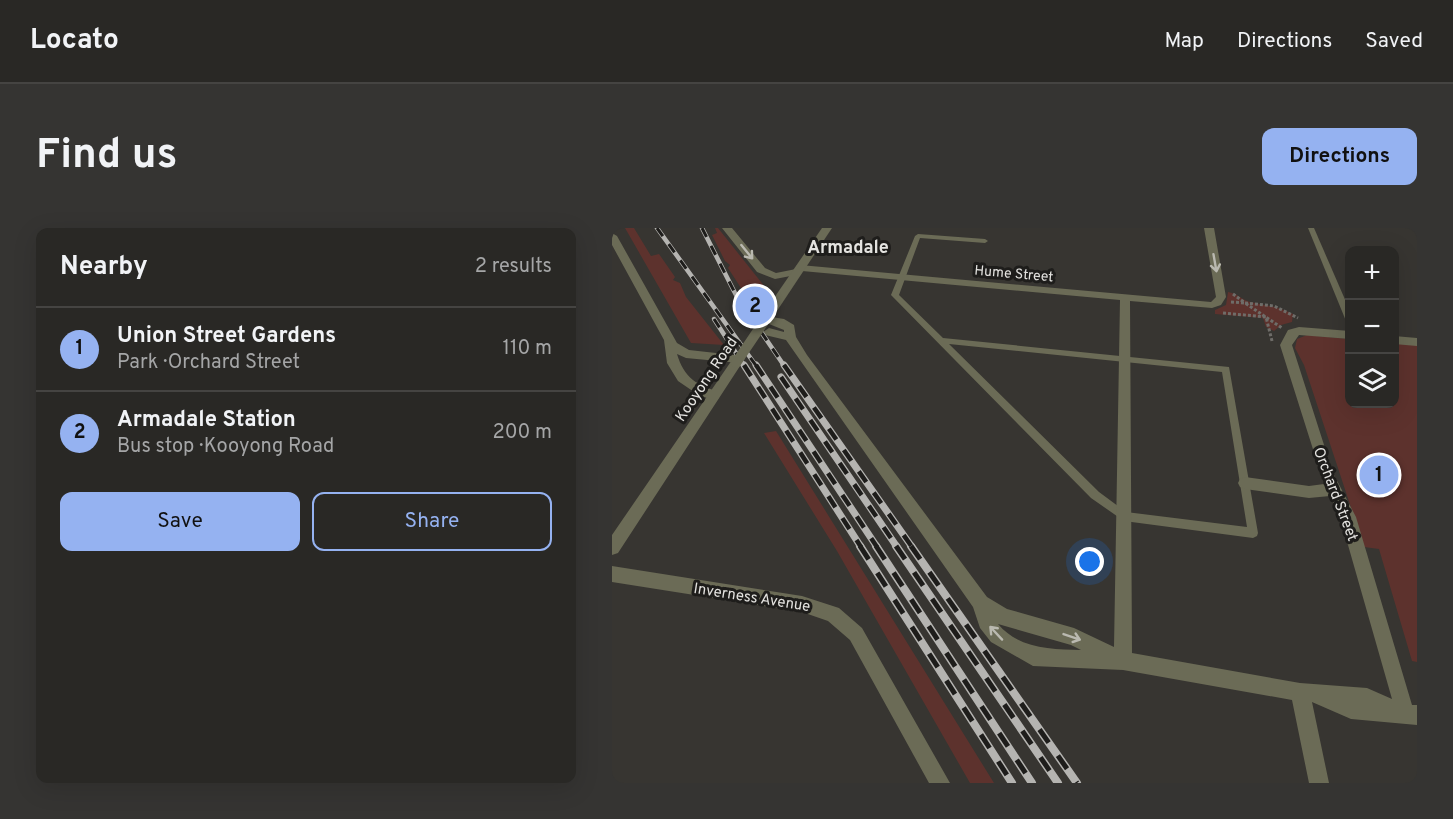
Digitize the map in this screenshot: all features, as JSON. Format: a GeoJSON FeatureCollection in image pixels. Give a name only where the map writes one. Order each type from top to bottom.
{"type":"FeatureCollection","features":[{"type":"Feature","properties":{"kind":"street","name":"Hume Street"},"geometry":{"type":"LineString","coordinates":[[727,228],[761,270],[775,276],[799,270],[1205,305],[1217,303],[1226,297]]}},
{"type":"Feature","properties":{"kind":"street","name":"Kooyong Road"},"geometry":{"type":"LineString","coordinates":[[612,548],[736,360],[766,325],[827,228]]}},
{"type":"Feature","properties":{"kind":"street"},"geometry":{"type":"LineString","coordinates":[[1209,228],[1226,297]]}},
{"type":"Feature","properties":{"kind":"street"},"geometry":{"type":"LineString","coordinates":[[612,236],[669,342],[671,358],[687,386],[698,392],[715,395]]}},
{"type":"Feature","properties":{"kind":"street"},"geometry":{"type":"LineString","coordinates":[[1124,661],[1125,298]]}},
{"type":"Feature","properties":{"kind":"street"},"geometry":{"type":"LineString","coordinates":[[766,325],[790,337],[981,603],[986,622],[997,636],[1024,654],[1043,659],[1124,661],[1309,693],[1351,709],[1405,713]]}},
{"type":"Feature","properties":{"kind":"street","name":"Orchard Street"},"geometry":{"type":"LineString","coordinates":[[1345,334],[1307,330],[1292,333],[1286,345],[1314,435],[1334,489],[1348,517],[1405,713]]}},
{"type":"Feature","properties":{"kind":"street"},"geometry":{"type":"LineString","coordinates":[[1399,340],[1417,342]]}},
{"type":"Feature","properties":{"kind":"street"},"geometry":{"type":"LineString","coordinates":[[669,342],[686,354],[736,360]]}},
{"type":"Feature","properties":{"kind":"street"},"geometry":{"type":"LineString","coordinates":[[1245,483],[1309,492],[1334,489]]}},
{"type":"Feature","properties":{"kind":"street","name":"Inverness Avenue"},"geometry":{"type":"LineString","coordinates":[[612,574],[802,604],[833,614],[856,634],[940,783]]}},
{"type":"Feature","properties":{"kind":"street"},"geometry":{"type":"LineString","coordinates":[[981,603],[1003,617],[1074,637],[1124,661]]}},
{"type":"Feature","properties":{"kind":"street"},"geometry":{"type":"LineString","coordinates":[[1309,693],[1319,783]]}},
{"type":"Feature","properties":{"kind":"lane"},"geometry":{"type":"LineString","coordinates":[[1311,228],[1345,309]]}},
{"type":"Feature","properties":{"kind":"lane"},"geometry":{"type":"LineString","coordinates":[[944,341],[1226,369],[1253,533],[1124,516],[1095,495],[944,341],[895,295],[918,236],[985,241]]}},
{"type":"Feature","properties":{"kind":"path"},"geometry":{"type":"LineString","coordinates":[[1226,297],[1245,303],[1275,306],[1299,319]]}},
{"type":"Feature","properties":{"kind":"path"},"geometry":{"type":"LineString","coordinates":[[1226,297],[1245,303],[1285,330]]}},
{"type":"Feature","properties":{"kind":"path"},"geometry":{"type":"LineString","coordinates":[[1216,313],[1266,317]]}},
{"type":"Feature","properties":{"kind":"path"},"geometry":{"type":"LineString","coordinates":[[1266,317],[1272,341]]}},
{"type":"Feature","properties":{"kind":"shaded area"},"geometry":{"type":"Polygon","coordinates":[[[625,228],[634,228],[651,256],[659,254],[675,277],[673,280],[680,283],[686,297],[724,345],[691,343],[625,228]]]}},
{"type":"Feature","properties":{"kind":"shaded area"},"geometry":{"type":"Polygon","coordinates":[[[715,228],[718,228],[765,287],[752,305],[728,268],[730,265],[725,261],[712,235],[717,233],[715,228]]]}},
{"type":"Feature","properties":{"kind":"shaded area"},"geometry":{"type":"Polygon","coordinates":[[[1228,292],[1247,301],[1293,314],[1292,322],[1281,325],[1274,331],[1266,327],[1263,318],[1215,314],[1215,310],[1226,305],[1228,292]]]}},
{"type":"Feature","properties":{"kind":"shaded area"},"geometry":{"type":"Polygon","coordinates":[[[1307,335],[1345,339],[1345,408],[1399,408],[1399,343],[1417,345],[1417,662],[1412,661],[1379,549],[1364,547],[1304,365],[1295,348],[1297,339],[1307,335]]]}},
{"type":"Feature","properties":{"kind":"shaded area"},"geometry":{"type":"Polygon","coordinates":[[[776,431],[994,783],[970,783],[837,551],[764,433],[776,431]]]}},
{"type":"Feature","properties":{"kind":"railway"},"geometry":{"type":"LineString","coordinates":[[657,228],[757,367]]}},
{"type":"Feature","properties":{"kind":"railway"},"geometry":{"type":"LineString","coordinates":[[702,228],[736,295],[785,367]]}},
{"type":"Feature","properties":{"kind":"railway"},"geometry":{"type":"LineString","coordinates":[[714,319],[745,367]]}},
{"type":"Feature","properties":{"kind":"railway"},"geometry":{"type":"LineString","coordinates":[[744,365],[861,547]]}},
{"type":"Feature","properties":{"kind":"railway"},"geometry":{"type":"LineString","coordinates":[[756,365],[877,547]]}},
{"type":"Feature","properties":{"kind":"railway"},"geometry":{"type":"LineString","coordinates":[[784,365],[912,547]]}},
{"type":"Feature","properties":{"kind":"railway"},"geometry":{"type":"LineString","coordinates":[[781,377],[897,547]]}},
{"type":"Feature","properties":{"kind":"railway"},"geometry":{"type":"LineString","coordinates":[[860,546],[1012,783]]}},
{"type":"Feature","properties":{"kind":"railway"},"geometry":{"type":"LineString","coordinates":[[876,546],[1032,783]]}},
{"type":"Feature","properties":{"kind":"railway"},"geometry":{"type":"LineString","coordinates":[[896,546],[1058,783]]}},
{"type":"Feature","properties":{"kind":"railway"},"geometry":{"type":"LineString","coordinates":[[911,546],[1077,783]]}},
{"type":"Feature","properties":{"kind":"place","name":"Armadale Station"},"geometry":{"type":"Point","coordinates":[755,306]}},
{"type":"Feature","properties":{"kind":"place","name":"Union Street Gardens"},"geometry":{"type":"Point","coordinates":[1379,475]}},
{"type":"Feature","properties":{"kind":"district","name":"Armadale"},"geometry":{"type":"Point","coordinates":[848,247]}}]}
